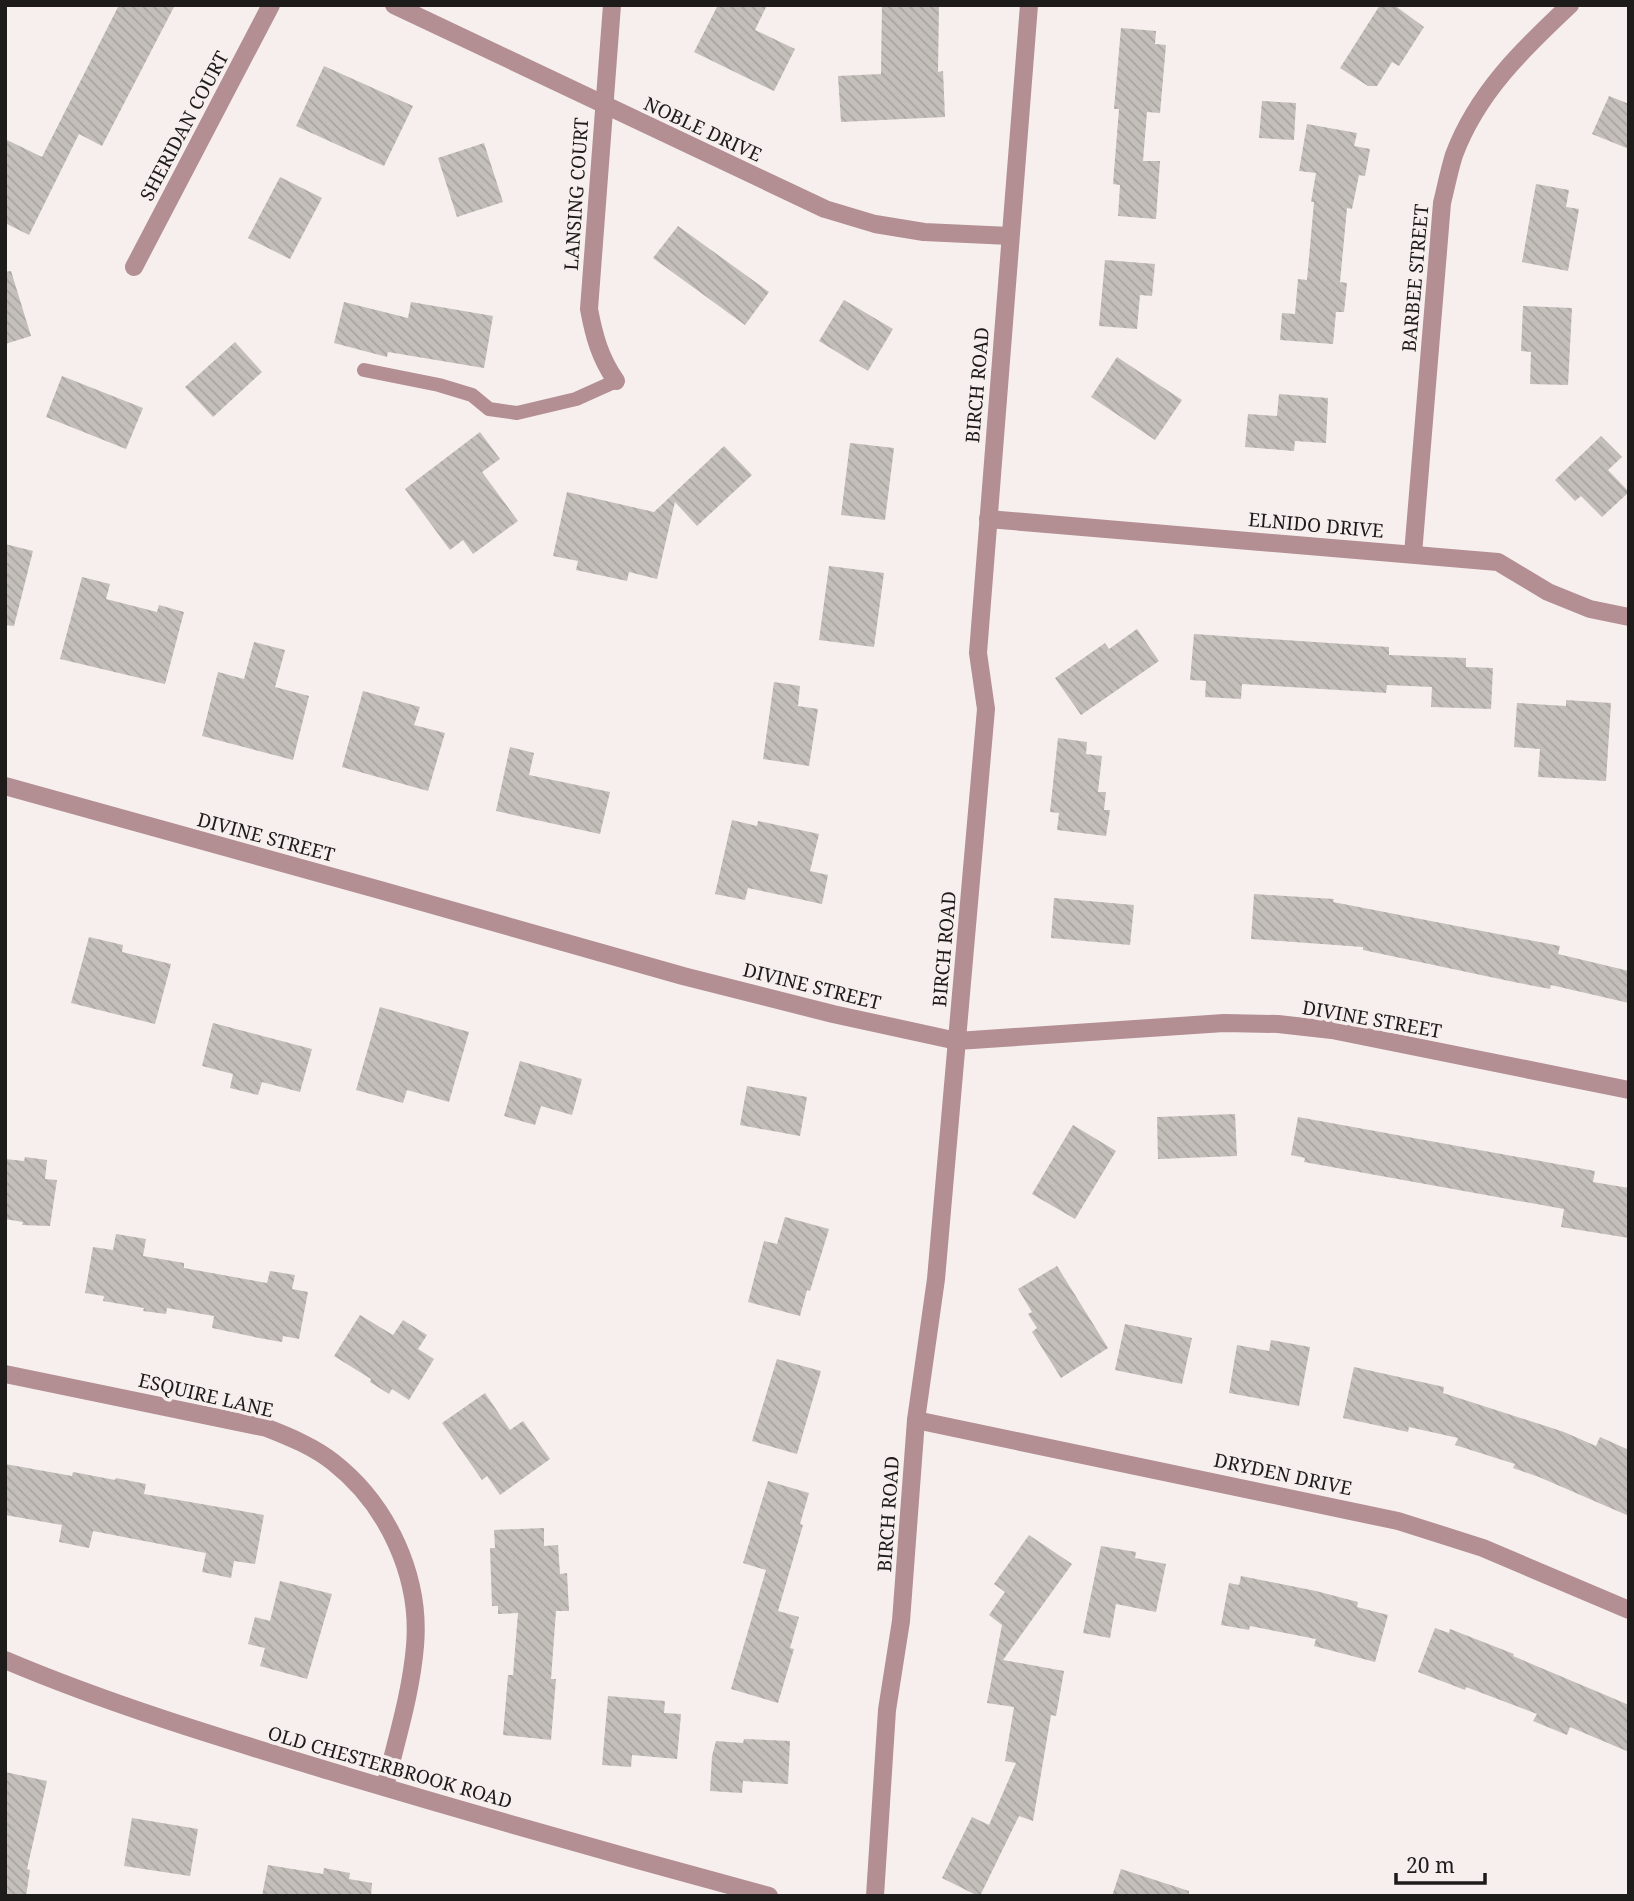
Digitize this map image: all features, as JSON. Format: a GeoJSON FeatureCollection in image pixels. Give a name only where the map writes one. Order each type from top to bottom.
{"type":"FeatureCollection","features":[{"type":"Feature","properties":{"kind":"street","name":"SHERIDAN COURT"},"geometry":{"type":"LineString","coordinates":[[134,267],[271,5]]}},
{"type":"Feature","properties":{"kind":"street","name":"NOBLE DRIVE"},"geometry":{"type":"LineString","coordinates":[[394,5],[825,209],[875,224],[924,232],[1010,236]]}},
{"type":"Feature","properties":{"kind":"street","name":"LANSING COURT"},"geometry":{"type":"LineString","coordinates":[[612,5],[589,309],[594,340],[605,365],[616,381]]}},
{"type":"Feature","properties":{"kind":"street","name":"BIRCH ROAD"},"geometry":{"type":"LineString","coordinates":[[874,1896],[886,1724],[901,1621],[916,1420],[936,1279],[986,709],[978,653],[1029,5]]}},
{"type":"Feature","properties":{"kind":"street","name":"BARBEE STREET"},"geometry":{"type":"LineString","coordinates":[[1413,554],[1442,203],[1455,155],[1474,113],[1499,76],[1518,53],[1570,5]]}},
{"type":"Feature","properties":{"kind":"street","name":"ELNIDO DRIVE"},"geometry":{"type":"LineString","coordinates":[[988,519],[1498,562],[1548,592],[1590,609],[1629,617]]}},
{"type":"Feature","properties":{"kind":"street","name":"DIVINE STREET"},"geometry":{"type":"LineString","coordinates":[[5,786],[683,976],[833,1014],[957,1041],[1224,1023],[1278,1024],[1332,1030],[1629,1090]]}},
{"type":"Feature","properties":{"kind":"street","name":"ESQUIRE LANE"},"geometry":{"type":"LineString","coordinates":[[5,1374],[267,1428],[301,1442],[333,1462],[362,1489],[387,1523],[403,1559],[413,1600],[415,1644],[385,1787]]}},
{"type":"Feature","properties":{"kind":"street","name":"DRYDEN DRIVE"},"geometry":{"type":"LineString","coordinates":[[916,1420],[1398,1521],[1483,1548],[1629,1610]]}},
{"type":"Feature","properties":{"kind":"street","name":"OLD CHESTERBROOK ROAD"},"geometry":{"type":"LineString","coordinates":[[5,1660],[72,1688],[177,1726],[592,1848],[769,1896]]}},
{"type":"Feature","properties":{"kind":"lane"},"geometry":{"type":"LineString","coordinates":[[364,370],[472,394],[489,409],[517,413],[576,399],[616,381]]}},
{"type":"Feature","properties":{"kind":"building"},"geometry":{"type":"Polygon","coordinates":[[[119,5],[175,5],[102,146],[79,134],[29,235],[5,223],[5,139],[42,157],[119,5]]]}},
{"type":"Feature","properties":{"kind":"building"},"geometry":{"type":"Polygon","coordinates":[[[718,5],[767,5],[755,30],[795,49],[774,91],[694,52],[718,5]]]}},
{"type":"Feature","properties":{"kind":"building"},"geometry":{"type":"Polygon","coordinates":[[[882,5],[939,5],[938,72],[943,71],[945,117],[841,122],[838,76],[881,74],[882,5]]]}},
{"type":"Feature","properties":{"kind":"building"},"geometry":{"type":"Polygon","coordinates":[[[1380,5],[1394,5],[1424,27],[1399,66],[1392,62],[1377,86],[1368,86],[1340,68],[1380,5]]]}},
{"type":"Feature","properties":{"kind":"building"},"geometry":{"type":"Polygon","coordinates":[[[1121,28],[1156,31],[1155,44],[1166,45],[1160,113],[1147,112],[1143,161],[1160,161],[1156,219],[1118,216],[1120,185],[1113,184],[1119,109],[1114,109],[1121,28]]]}},
{"type":"Feature","properties":{"kind":"building"},"geometry":{"type":"Polygon","coordinates":[[[324,66],[413,106],[384,166],[296,126],[324,66]]]}},
{"type":"Feature","properties":{"kind":"building"},"geometry":{"type":"Polygon","coordinates":[[[1609,96],[1629,104],[1629,149],[1592,134],[1609,96]]]}},
{"type":"Feature","properties":{"kind":"building"},"geometry":{"type":"Polygon","coordinates":[[[1262,101],[1296,103],[1294,140],[1259,138],[1262,101]]]}},
{"type":"Feature","properties":{"kind":"building"},"geometry":{"type":"Polygon","coordinates":[[[1307,124],[1357,133],[1354,146],[1370,149],[1365,176],[1359,175],[1352,209],[1347,208],[1340,282],[1347,283],[1344,312],[1336,312],[1333,344],[1280,340],[1282,313],[1295,314],[1298,279],[1307,280],[1314,202],[1311,202],[1316,173],[1299,171],[1307,124]]]}},
{"type":"Feature","properties":{"kind":"building"},"geometry":{"type":"Polygon","coordinates":[[[484,143],[503,202],[457,217],[438,158],[484,143]]]}},
{"type":"Feature","properties":{"kind":"building"},"geometry":{"type":"Polygon","coordinates":[[[280,177],[322,198],[290,259],[248,238],[280,177]]]}},
{"type":"Feature","properties":{"kind":"building"},"geometry":{"type":"Polygon","coordinates":[[[1536,184],[1569,190],[1566,207],[1579,209],[1568,271],[1522,262],[1536,184]]]}},
{"type":"Feature","properties":{"kind":"building"},"geometry":{"type":"Polygon","coordinates":[[[678,226],[769,292],[745,325],[653,258],[678,226]]]}},
{"type":"Feature","properties":{"kind":"building"},"geometry":{"type":"Polygon","coordinates":[[[1105,260],[1155,264],[1152,296],[1140,295],[1137,329],[1099,326],[1105,260]]]}},
{"type":"Feature","properties":{"kind":"building"},"geometry":{"type":"Polygon","coordinates":[[[11,271],[31,336],[5,344],[5,272],[11,271]]]}},
{"type":"Feature","properties":{"kind":"building"},"geometry":{"type":"Polygon","coordinates":[[[844,300],[893,329],[868,371],[819,341],[844,300]]]}},
{"type":"Feature","properties":{"kind":"building"},"geometry":{"type":"Polygon","coordinates":[[[344,302],[408,318],[411,302],[493,316],[484,368],[388,352],[387,357],[334,343],[344,302]]]}},
{"type":"Feature","properties":{"kind":"building"},"geometry":{"type":"Polygon","coordinates":[[[1523,306],[1572,308],[1568,385],[1530,384],[1531,352],[1521,351],[1523,306]]]}},
{"type":"Feature","properties":{"kind":"building"},"geometry":{"type":"Polygon","coordinates":[[[235,342],[262,372],[213,417],[185,387],[235,342]]]}},
{"type":"Feature","properties":{"kind":"building"},"geometry":{"type":"Polygon","coordinates":[[[1117,357],[1182,400],[1155,440],[1091,397],[1117,357]]]}},
{"type":"Feature","properties":{"kind":"building"},"geometry":{"type":"Polygon","coordinates":[[[62,376],[143,408],[126,449],[46,417],[62,376]]]}},
{"type":"Feature","properties":{"kind":"building"},"geometry":{"type":"Polygon","coordinates":[[[1279,394],[1328,398],[1326,443],[1295,441],[1294,451],[1245,447],[1248,414],[1277,416],[1279,394]]]}},
{"type":"Feature","properties":{"kind":"building"},"geometry":{"type":"Polygon","coordinates":[[[480,432],[500,459],[482,472],[518,521],[473,554],[463,540],[450,550],[405,489],[480,432]]]}},
{"type":"Feature","properties":{"kind":"building"},"geometry":{"type":"Polygon","coordinates":[[[1601,436],[1622,457],[1608,470],[1629,492],[1602,517],[1581,496],[1575,501],[1555,480],[1601,436]]]}},
{"type":"Feature","properties":{"kind":"building"},"geometry":{"type":"Polygon","coordinates":[[[850,443],[894,448],[885,520],[841,515],[850,443]]]}},
{"type":"Feature","properties":{"kind":"building"},"geometry":{"type":"Polygon","coordinates":[[[724,446],[752,475],[697,526],[675,502],[657,579],[629,572],[627,581],[576,570],[578,561],[553,556],[567,492],[654,512],[724,446]]]}},
{"type":"Feature","properties":{"kind":"building"},"geometry":{"type":"Polygon","coordinates":[[[5,544],[33,551],[14,626],[5,625],[5,544]]]}},
{"type":"Feature","properties":{"kind":"building"},"geometry":{"type":"Polygon","coordinates":[[[829,566],[884,573],[874,647],[819,640],[829,566]]]}},
{"type":"Feature","properties":{"kind":"building"},"geometry":{"type":"Polygon","coordinates":[[[82,577],[110,584],[106,599],[157,612],[159,605],[184,612],[165,684],[60,659],[82,577]]]}},
{"type":"Feature","properties":{"kind":"building"},"geometry":{"type":"Polygon","coordinates":[[[1137,629],[1159,661],[1081,715],[1055,678],[1105,643],[1109,649],[1137,629]]]}},
{"type":"Feature","properties":{"kind":"building"},"geometry":{"type":"Polygon","coordinates":[[[1194,634],[1389,647],[1389,655],[1466,658],[1466,667],[1493,668],[1491,709],[1431,707],[1432,687],[1387,685],[1386,693],[1242,684],[1241,699],[1205,697],[1206,681],[1190,680],[1194,634]]]}},
{"type":"Feature","properties":{"kind":"building"},"geometry":{"type":"Polygon","coordinates":[[[254,642],[285,650],[275,687],[309,696],[293,760],[202,736],[218,672],[244,679],[254,642]]]}},
{"type":"Feature","properties":{"kind":"building"},"geometry":{"type":"Polygon","coordinates":[[[774,682],[800,686],[798,706],[818,709],[809,766],[763,759],[774,682]]]}},
{"type":"Feature","properties":{"kind":"building"},"geometry":{"type":"Polygon","coordinates":[[[363,691],[420,707],[414,725],[445,733],[428,791],[342,767],[363,691]]]}},
{"type":"Feature","properties":{"kind":"building"},"geometry":{"type":"Polygon","coordinates":[[[1566,700],[1611,703],[1606,781],[1538,777],[1540,749],[1514,747],[1517,703],[1566,706],[1566,700]]]}},
{"type":"Feature","properties":{"kind":"building"},"geometry":{"type":"Polygon","coordinates":[[[1058,738],[1087,742],[1086,754],[1102,756],[1098,792],[1106,792],[1104,810],[1110,810],[1106,836],[1057,830],[1059,813],[1050,812],[1058,738]]]}},
{"type":"Feature","properties":{"kind":"building"},"geometry":{"type":"Polygon","coordinates":[[[510,747],[534,753],[529,775],[610,792],[600,834],[496,811],[510,747]]]}},
{"type":"Feature","properties":{"kind":"building"},"geometry":{"type":"Polygon","coordinates":[[[732,820],[757,826],[758,821],[819,834],[810,871],[828,875],[822,904],[748,888],[745,900],[715,894],[732,820]]]}},
{"type":"Feature","properties":{"kind":"building"},"geometry":{"type":"Polygon","coordinates":[[[1254,894],[1334,899],[1333,902],[1560,946],[1558,954],[1629,971],[1629,1003],[1551,985],[1550,989],[1514,982],[1363,950],[1363,947],[1251,939],[1254,894]]]}},
{"type":"Feature","properties":{"kind":"building"},"geometry":{"type":"Polygon","coordinates":[[[1054,898],[1134,905],[1130,945],[1051,938],[1054,898]]]}},
{"type":"Feature","properties":{"kind":"building"},"geometry":{"type":"Polygon","coordinates":[[[89,937],[123,945],[122,952],[171,964],[155,1024],[71,1003],[89,937]]]}},
{"type":"Feature","properties":{"kind":"building"},"geometry":{"type":"Polygon","coordinates":[[[380,1007],[469,1032],[449,1102],[407,1090],[403,1103],[356,1090],[380,1007]]]}},
{"type":"Feature","properties":{"kind":"building"},"geometry":{"type":"Polygon","coordinates":[[[213,1023],[312,1049],[300,1092],[262,1082],[258,1095],[230,1088],[233,1074],[202,1066],[213,1023]]]}},
{"type":"Feature","properties":{"kind":"building"},"geometry":{"type":"Polygon","coordinates":[[[520,1061],[582,1079],[572,1115],[541,1106],[535,1125],[504,1116],[520,1061]]]}},
{"type":"Feature","properties":{"kind":"building"},"geometry":{"type":"Polygon","coordinates":[[[747,1086],[807,1097],[800,1136],[740,1125],[747,1086]]]}},
{"type":"Feature","properties":{"kind":"building"},"geometry":{"type":"Polygon","coordinates":[[[1235,1114],[1237,1156],[1158,1159],[1157,1117],[1235,1114]]]}},
{"type":"Feature","properties":{"kind":"building"},"geometry":{"type":"Polygon","coordinates":[[[1298,1117],[1595,1171],[1593,1182],[1629,1188],[1629,1238],[1561,1227],[1564,1209],[1304,1162],[1305,1158],[1291,1155],[1298,1117]]]}},
{"type":"Feature","properties":{"kind":"building"},"geometry":{"type":"Polygon","coordinates":[[[1073,1125],[1116,1151],[1075,1219],[1032,1194],[1073,1125]]]}},
{"type":"Feature","properties":{"kind":"building"},"geometry":{"type":"Polygon","coordinates":[[[25,1157],[47,1160],[45,1179],[57,1180],[50,1226],[22,1225],[23,1222],[5,1219],[5,1159],[24,1161],[25,1157]]]}},
{"type":"Feature","properties":{"kind":"building"},"geometry":{"type":"Polygon","coordinates":[[[785,1217],[829,1229],[800,1316],[748,1302],[764,1241],[777,1244],[785,1217]]]}},
{"type":"Feature","properties":{"kind":"building"},"geometry":{"type":"Polygon","coordinates":[[[116,1234],[146,1239],[143,1256],[184,1263],[184,1268],[267,1283],[270,1271],[295,1275],[292,1289],[308,1292],[299,1339],[283,1336],[282,1342],[212,1328],[214,1316],[167,1308],[166,1314],[143,1311],[144,1308],[103,1301],[104,1296],[85,1293],[93,1247],[113,1250],[116,1234]]]}},
{"type":"Feature","properties":{"kind":"building"},"geometry":{"type":"Polygon","coordinates":[[[1057,1266],[1108,1348],[1061,1378],[1032,1332],[1037,1328],[1028,1314],[1032,1312],[1018,1289],[1057,1266]]]}},
{"type":"Feature","properties":{"kind":"building"},"geometry":{"type":"Polygon","coordinates":[[[360,1315],[393,1335],[403,1320],[427,1335],[418,1349],[434,1359],[409,1400],[392,1389],[389,1394],[370,1382],[371,1379],[334,1356],[360,1315]]]}},
{"type":"Feature","properties":{"kind":"building"},"geometry":{"type":"Polygon","coordinates":[[[1125,1324],[1192,1338],[1182,1384],[1115,1370],[1125,1324]]]}},
{"type":"Feature","properties":{"kind":"building"},"geometry":{"type":"Polygon","coordinates":[[[1271,1340],[1310,1347],[1299,1406],[1229,1393],[1237,1345],[1269,1351],[1271,1340]]]}},
{"type":"Feature","properties":{"kind":"building"},"geometry":{"type":"Polygon","coordinates":[[[777,1359],[821,1371],[797,1454],[752,1441],[777,1359]]]}},
{"type":"Feature","properties":{"kind":"building"},"geometry":{"type":"Polygon","coordinates":[[[1354,1367],[1444,1387],[1443,1393],[1564,1432],[1596,1446],[1600,1437],[1629,1450],[1629,1516],[1513,1468],[1515,1464],[1455,1445],[1458,1438],[1409,1427],[1408,1432],[1343,1418],[1354,1367]]]}},
{"type":"Feature","properties":{"kind":"building"},"geometry":{"type":"Polygon","coordinates":[[[485,1393],[510,1430],[523,1421],[550,1459],[500,1495],[487,1476],[482,1480],[442,1423],[485,1393]]]}},
{"type":"Feature","properties":{"kind":"building"},"geometry":{"type":"Polygon","coordinates":[[[5,1464],[72,1476],[73,1472],[115,1480],[116,1478],[146,1484],[144,1494],[264,1515],[255,1564],[234,1561],[231,1578],[202,1572],[206,1553],[93,1531],[89,1548],[59,1542],[62,1525],[5,1515],[5,1464]]]}},
{"type":"Feature","properties":{"kind":"building"},"geometry":{"type":"Polygon","coordinates":[[[768,1481],[809,1493],[800,1524],[803,1525],[778,1611],[799,1617],[790,1648],[794,1649],[778,1703],[731,1689],[766,1570],[743,1563],[768,1481]]]}},
{"type":"Feature","properties":{"kind":"building"},"geometry":{"type":"Polygon","coordinates":[[[544,1528],[544,1546],[558,1545],[560,1574],[567,1573],[569,1611],[556,1611],[551,1679],[556,1679],[551,1740],[503,1735],[508,1675],[513,1675],[518,1613],[498,1614],[498,1606],[492,1606],[490,1548],[495,1548],[494,1530],[544,1528]]]}},
{"type":"Feature","properties":{"kind":"building"},"geometry":{"type":"Polygon","coordinates":[[[1029,1535],[1072,1564],[1003,1660],[1064,1671],[1056,1716],[1051,1715],[1033,1821],[1019,1816],[978,1896],[942,1878],[972,1817],[989,1825],[1016,1763],[1005,1761],[1014,1707],[987,1703],[1002,1625],[989,1615],[1005,1592],[994,1584],[1029,1535]]]}},
{"type":"Feature","properties":{"kind":"building"},"geometry":{"type":"Polygon","coordinates":[[[1101,1546],[1136,1552],[1135,1558],[1166,1564],[1156,1612],[1116,1604],[1110,1638],[1083,1633],[1101,1546]]]}},
{"type":"Feature","properties":{"kind":"building"},"geometry":{"type":"Polygon","coordinates":[[[1241,1576],[1358,1602],[1357,1607],[1388,1615],[1375,1662],[1314,1646],[1316,1639],[1250,1626],[1249,1630],[1221,1625],[1229,1583],[1239,1585],[1241,1576]]]}},
{"type":"Feature","properties":{"kind":"building"},"geometry":{"type":"Polygon","coordinates":[[[280,1581],[332,1594],[307,1679],[260,1666],[265,1648],[248,1644],[255,1617],[270,1621],[280,1581]]]}},
{"type":"Feature","properties":{"kind":"building"},"geometry":{"type":"Polygon","coordinates":[[[1435,1628],[1449,1633],[1450,1629],[1514,1654],[1513,1656],[1629,1705],[1629,1752],[1570,1727],[1567,1735],[1533,1721],[1537,1714],[1418,1672],[1435,1628]]]}},
{"type":"Feature","properties":{"kind":"building"},"geometry":{"type":"Polygon","coordinates":[[[608,1696],[665,1701],[664,1713],[681,1714],[677,1759],[632,1755],[631,1767],[602,1765],[608,1696]]]}},
{"type":"Feature","properties":{"kind":"building"},"geometry":{"type":"Polygon","coordinates":[[[744,1739],[790,1741],[788,1784],[743,1781],[742,1793],[710,1791],[712,1756],[716,1741],[743,1743],[744,1739]]]}},
{"type":"Feature","properties":{"kind":"building"},"geometry":{"type":"Polygon","coordinates":[[[5,1772],[47,1781],[27,1869],[30,1870],[26,1896],[5,1896],[5,1772]]]}},
{"type":"Feature","properties":{"kind":"building"},"geometry":{"type":"Polygon","coordinates":[[[132,1818],[198,1829],[190,1876],[124,1866],[132,1818]]]}},
{"type":"Feature","properties":{"kind":"building"},"geometry":{"type":"Polygon","coordinates":[[[268,1865],[323,1874],[324,1868],[350,1873],[349,1879],[372,1883],[371,1896],[262,1896],[268,1865]]]}},
{"type":"Feature","properties":{"kind":"building"},"geometry":{"type":"Polygon","coordinates":[[[1121,1869],[1189,1891],[1189,1896],[1112,1896],[1121,1869]]]}}]}
